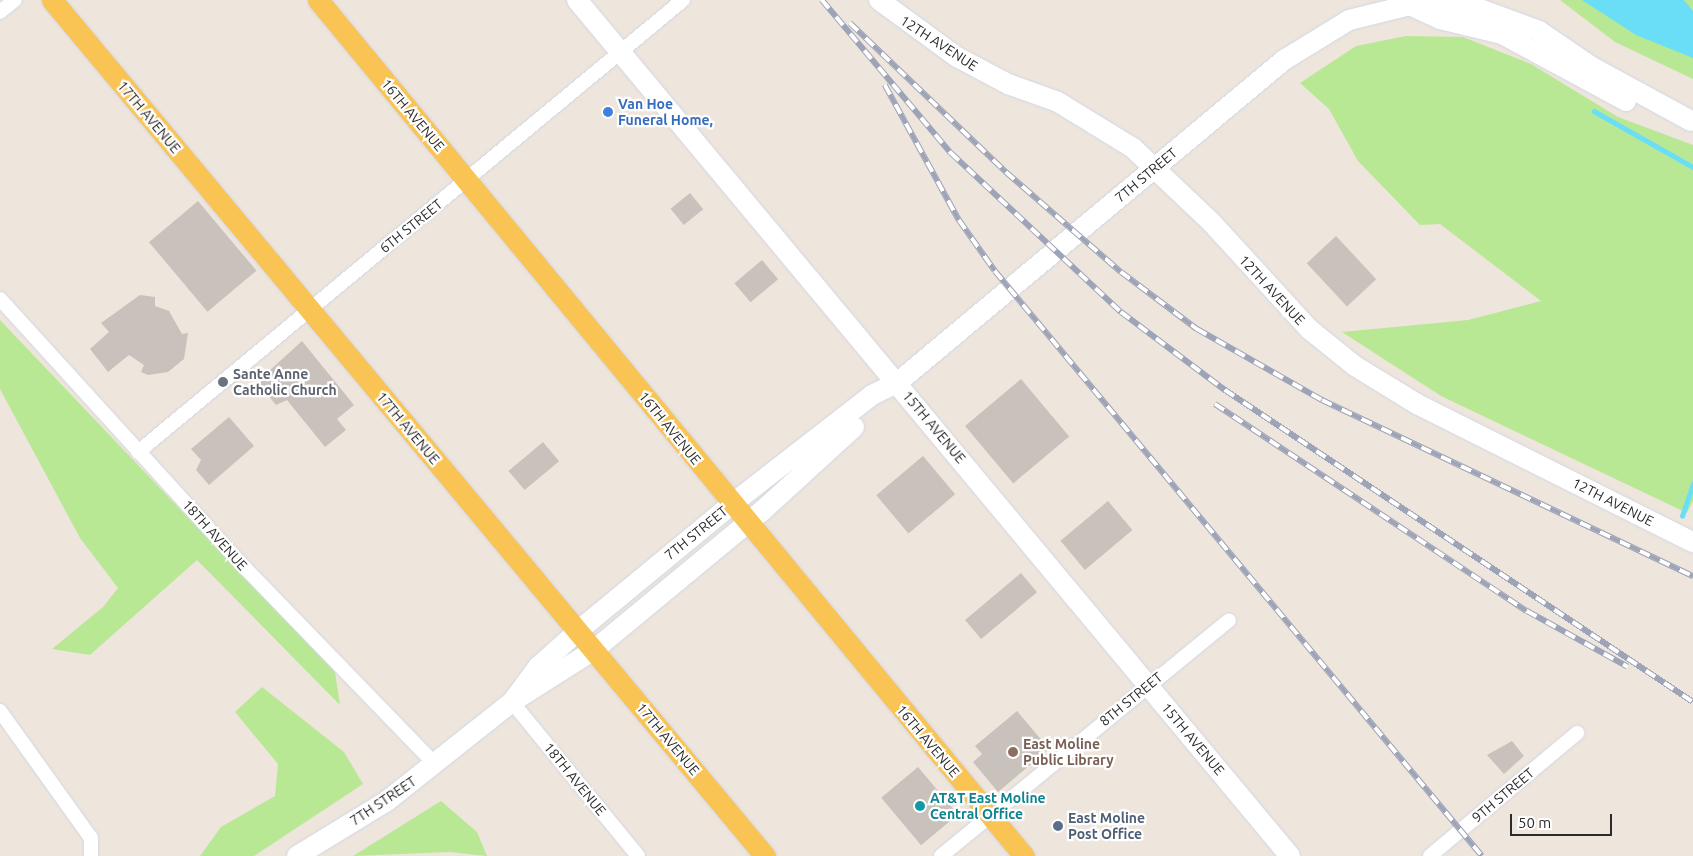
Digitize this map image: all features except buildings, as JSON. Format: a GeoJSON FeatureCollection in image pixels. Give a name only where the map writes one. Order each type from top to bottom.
{"type":"FeatureCollection","features":[{"type":"Feature","properties":{"kind":"main road","name":"17TH AVENUE"},"geometry":{"type":"LineString","coordinates":[[52,0],[764,856]]}},
{"type":"Feature","properties":{"kind":"main road","name":"16TH AVENUE"},"geometry":{"type":"LineString","coordinates":[[318,0],[1024,856]]}},
{"type":"Feature","properties":{"kind":"street"},"geometry":{"type":"LineString","coordinates":[[0,12],[15,0]]}},
{"type":"Feature","properties":{"kind":"street","name":"15TH AVENUE"},"geometry":{"type":"LineString","coordinates":[[577,0],[1290,856]]}},
{"type":"Feature","properties":{"kind":"street","name":"6TH STREET"},"geometry":{"type":"LineString","coordinates":[[138,452],[683,0]]}},
{"type":"Feature","properties":{"kind":"street","name":"12TH AVENUE"},"geometry":{"type":"LineString","coordinates":[[879,0],[979,70],[1085,117],[1133,148],[1309,329],[1355,366],[1417,404],[1693,542]]}},
{"type":"Feature","properties":{"kind":"street"},"geometry":{"type":"LineString","coordinates":[[1410,3],[1440,19],[1502,34],[1620,98],[1692,121]]}},
{"type":"Feature","properties":{"kind":"street","name":"7TH STREET"},"geometry":{"type":"LineString","coordinates":[[297,856],[436,764],[512,702],[594,650],[748,523],[880,404],[897,383],[1284,60],[1348,20],[1410,3],[1448,3],[1501,16],[1539,31],[1601,72],[1692,121]]}},
{"type":"Feature","properties":{"kind":"street","name":"18TH AVENUE"},"geometry":{"type":"LineString","coordinates":[[0,299],[138,452],[436,764]]}},
{"type":"Feature","properties":{"kind":"street","name":"7TH STREET"},"geometry":{"type":"LineString","coordinates":[[512,702],[538,667],[578,631],[732,504],[872,395],[897,383]]}},
{"type":"Feature","properties":{"kind":"street","name":"8TH STREET"},"geometry":{"type":"LineString","coordinates":[[941,856],[1229,620]]}},
{"type":"Feature","properties":{"kind":"street","name":"18TH AVENUE"},"geometry":{"type":"LineString","coordinates":[[512,702],[638,856]]}},
{"type":"Feature","properties":{"kind":"street"},"geometry":{"type":"LineString","coordinates":[[0,711],[91,838],[91,856]]}},
{"type":"Feature","properties":{"kind":"street","name":"9TH STREET"},"geometry":{"type":"LineString","coordinates":[[1430,856],[1577,733]]}},
{"type":"Feature","properties":{"kind":"green space"},"geometry":{"type":"Polygon","coordinates":[[[1560,0],[1693,0],[1693,79],[1615,42],[1560,0]]]}},
{"type":"Feature","properties":{"kind":"green space"},"geometry":{"type":"Polygon","coordinates":[[[1406,36],[1463,37],[1531,64],[1618,117],[1693,145],[1693,501],[1687,513],[1441,396],[1342,332],[1468,320],[1541,301],[1440,224],[1420,225],[1358,161],[1329,109],[1300,83],[1356,46],[1406,36]]]}},
{"type":"Feature","properties":{"kind":"green space"},"geometry":{"type":"Polygon","coordinates":[[[0,320],[335,672],[340,705],[197,560],[90,655],[52,649],[103,607],[118,588],[80,538],[0,389],[0,320]]]}},
{"type":"Feature","properties":{"kind":"green space"},"geometry":{"type":"Polygon","coordinates":[[[262,687],[344,752],[363,784],[254,856],[200,856],[221,827],[275,796],[278,764],[235,712],[262,687]]]}},
{"type":"Feature","properties":{"kind":"green space"},"geometry":{"type":"Polygon","coordinates":[[[441,801],[477,832],[487,856],[449,852],[353,856],[441,801]]]}},
{"type":"Feature","properties":{"kind":"water"},"geometry":{"type":"Polygon","coordinates":[[[1582,0],[1684,0],[1693,11],[1693,58],[1636,35],[1582,0]]]}},
{"type":"Feature","properties":{"kind":"waterway"},"geometry":{"type":"LineString","coordinates":[[1594,111],[1693,167]]}},
{"type":"Feature","properties":{"kind":"waterway"},"geometry":{"type":"LineString","coordinates":[[1682,516],[1693,484]]}},
{"type":"Feature","properties":{"kind":"railway"},"geometry":{"type":"LineString","coordinates":[[822,0],[951,153],[1121,312],[1225,390],[1693,702]]}},
{"type":"Feature","properties":{"kind":"railway"},"geometry":{"type":"LineString","coordinates":[[850,23],[1006,172],[1121,272],[1197,329],[1322,400],[1693,576]]}},
{"type":"Feature","properties":{"kind":"railway"},"geometry":{"type":"LineString","coordinates":[[885,85],[959,220],[995,271],[1482,856]]}},
{"type":"Feature","properties":{"kind":"railway"},"geometry":{"type":"LineString","coordinates":[[1215,404],[1527,611],[1628,667]]}},
{"type":"Feature","properties":{"kind":"place","name":"Van Hoe Funeral Home,"},"geometry":{"type":"Point","coordinates":[608,112]}},
{"type":"Feature","properties":{"kind":"place","name":"Sante Anne Catholic Church"},"geometry":{"type":"Point","coordinates":[223,382]}},
{"type":"Feature","properties":{"kind":"place","name":"East Moline Public Library"},"geometry":{"type":"Point","coordinates":[1013,752]}},
{"type":"Feature","properties":{"kind":"place","name":"AT&T East Moline Central Office"},"geometry":{"type":"Point","coordinates":[920,806]}},
{"type":"Feature","properties":{"kind":"place","name":"East Moline Post Office"},"geometry":{"type":"Point","coordinates":[1058,826]}}]}
